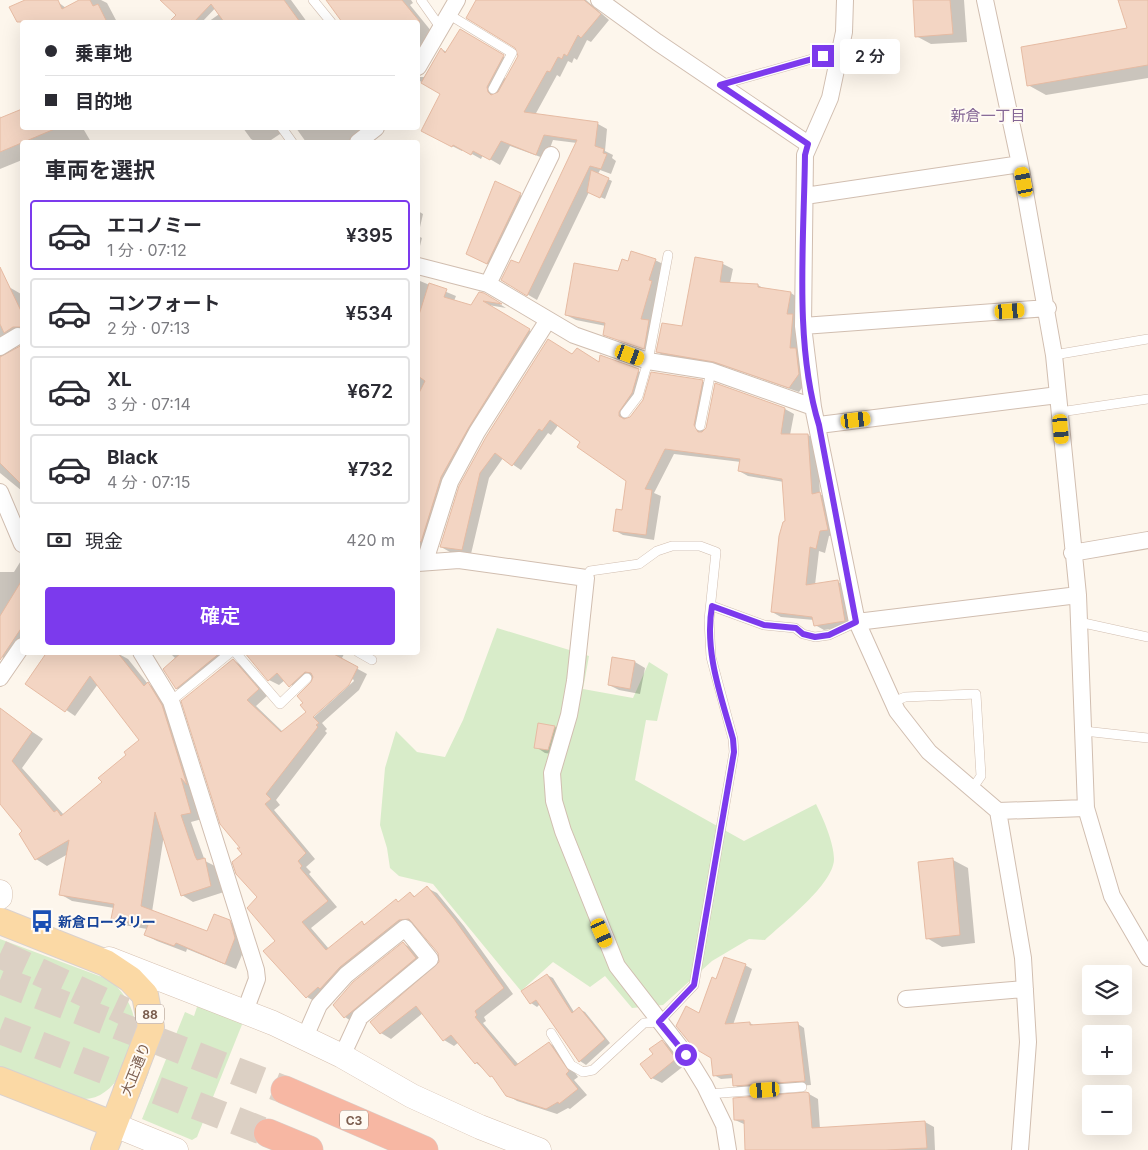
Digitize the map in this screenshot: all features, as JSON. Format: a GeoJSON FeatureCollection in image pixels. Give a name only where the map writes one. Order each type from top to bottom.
{"type":"FeatureCollection","features":[{"type":"Feature","properties":{"kind":"highway","name":"C3"},"geometry":{"type":"LineString","coordinates":[[285,1090],[424,1150]]}},
{"type":"Feature","properties":{"kind":"highway"},"geometry":{"type":"LineString","coordinates":[[268,1133],[309,1150]]}},
{"type":"Feature","properties":{"kind":"main road","name":"88"},"geometry":{"type":"LineString","coordinates":[[0,921],[62,945]]}},
{"type":"Feature","properties":{"kind":"main road","name":"大正通り"},"geometry":{"type":"LineString","coordinates":[[62,945],[119,970],[139,987],[149,1005],[151,1027],[147,1040],[112,1124],[104,1150]]}},
{"type":"Feature","properties":{"kind":"main road"},"geometry":{"type":"LineString","coordinates":[[0,1080],[112,1124]]}},
{"type":"Feature","properties":{"kind":"street"},"geometry":{"type":"LineString","coordinates":[[420,63],[456,0]]}},
{"type":"Feature","properties":{"kind":"street"},"geometry":{"type":"LineString","coordinates":[[600,0],[720,85],[808,144]]}},
{"type":"Feature","properties":{"kind":"street"},"geometry":{"type":"LineString","coordinates":[[845,0],[844,32],[830,98],[808,144],[805,155],[804,326],[813,407],[819,425],[856,622],[893,702],[929,752],[998,811],[1017,914],[1025,989],[1028,1042],[1020,1150]]}},
{"type":"Feature","properties":{"kind":"street"},"geometry":{"type":"LineString","coordinates":[[985,0],[1048,308],[1054,355],[1072,553],[1078,595],[1086,808],[1112,896],[1148,958]]}},
{"type":"Feature","properties":{"kind":"street"},"geometry":{"type":"LineString","coordinates":[[361,140],[373,130]]}},
{"type":"Feature","properties":{"kind":"street"},"geometry":{"type":"LineString","coordinates":[[488,284],[552,155]]}},
{"type":"Feature","properties":{"kind":"street"},"geometry":{"type":"LineString","coordinates":[[805,196],[1020,164]]}},
{"type":"Feature","properties":{"kind":"street"},"geometry":{"type":"LineString","coordinates":[[420,267],[488,284],[574,335],[648,361],[710,371],[813,407]]}},
{"type":"Feature","properties":{"kind":"street"},"geometry":{"type":"LineString","coordinates":[[804,326],[1048,308]]}},
{"type":"Feature","properties":{"kind":"street"},"geometry":{"type":"LineString","coordinates":[[548,320],[477,432],[450,482],[421,562],[459,560],[586,578],[575,681],[569,715],[552,773],[554,801],[563,831],[616,966],[686,1055],[709,1094],[724,1125],[728,1150]]}},
{"type":"Feature","properties":{"kind":"street"},"geometry":{"type":"LineString","coordinates":[[0,347],[18,336]]}},
{"type":"Feature","properties":{"kind":"street"},"geometry":{"type":"LineString","coordinates":[[819,425],[1058,395]]}},
{"type":"Feature","properties":{"kind":"street"},"geometry":{"type":"LineString","coordinates":[[0,492],[20,539]]}},
{"type":"Feature","properties":{"kind":"street"},"geometry":{"type":"LineString","coordinates":[[1072,553],[1148,540]]}},
{"type":"Feature","properties":{"kind":"street"},"geometry":{"type":"LineString","coordinates":[[856,622],[1078,595]]}},
{"type":"Feature","properties":{"kind":"street"},"geometry":{"type":"LineString","coordinates":[[0,678],[20,649]]}},
{"type":"Feature","properties":{"kind":"street"},"geometry":{"type":"LineString","coordinates":[[146,655],[171,701],[256,970],[257,979],[245,1012]]}},
{"type":"Feature","properties":{"kind":"street"},"geometry":{"type":"LineString","coordinates":[[998,811],[1086,808]]}},
{"type":"Feature","properties":{"kind":"street"},"geometry":{"type":"LineString","coordinates":[[0,892],[0,897]]}},
{"type":"Feature","properties":{"kind":"street"},"geometry":{"type":"LineString","coordinates":[[305,1037],[319,1005],[346,975],[405,928],[430,959],[360,1018],[342,1056]]}},
{"type":"Feature","properties":{"kind":"street"},"geometry":{"type":"LineString","coordinates":[[62,945],[112,959],[305,1037],[412,1096],[480,1127],[539,1150]]}},
{"type":"Feature","properties":{"kind":"street"},"geometry":{"type":"LineString","coordinates":[[906,999],[1025,989]]}},
{"type":"Feature","properties":{"kind":"street"},"geometry":{"type":"LineString","coordinates":[[112,1124],[176,1150]]}},
{"type":"Feature","properties":{"kind":"lane"},"geometry":{"type":"LineString","coordinates":[[313,0],[329,20]]}},
{"type":"Feature","properties":{"kind":"lane"},"geometry":{"type":"LineString","coordinates":[[421,0],[444,21],[512,53],[493,89]]}},
{"type":"Feature","properties":{"kind":"lane"},"geometry":{"type":"LineString","coordinates":[[720,85],[840,51]]}},
{"type":"Feature","properties":{"kind":"lane"},"geometry":{"type":"LineString","coordinates":[[624,413],[638,396],[648,361],[668,255]]}},
{"type":"Feature","properties":{"kind":"lane"},"geometry":{"type":"LineString","coordinates":[[1054,355],[1148,339]]}},
{"type":"Feature","properties":{"kind":"lane"},"geometry":{"type":"LineString","coordinates":[[700,426],[710,371]]}},
{"type":"Feature","properties":{"kind":"lane"},"geometry":{"type":"LineString","coordinates":[[1060,412],[1148,399]]}},
{"type":"Feature","properties":{"kind":"lane"},"geometry":{"type":"LineString","coordinates":[[551,1033],[571,1065],[583,1072],[593,1070],[644,1023],[659,1022],[694,985],[734,752],[733,739],[711,657],[709,620],[712,606],[716,552],[700,546],[672,546],[657,551],[639,564],[590,571],[586,578]]}},
{"type":"Feature","properties":{"kind":"lane"},"geometry":{"type":"LineString","coordinates":[[712,606],[764,625],[796,628],[803,634],[815,637],[829,635],[856,622]]}},
{"type":"Feature","properties":{"kind":"lane"},"geometry":{"type":"LineString","coordinates":[[1079,622],[1148,637]]}},
{"type":"Feature","properties":{"kind":"lane"},"geometry":{"type":"LineString","coordinates":[[171,701],[229,655]]}},
{"type":"Feature","properties":{"kind":"lane"},"geometry":{"type":"LineString","coordinates":[[236,655],[280,704],[307,678]]}},
{"type":"Feature","properties":{"kind":"lane"},"geometry":{"type":"LineString","coordinates":[[363,655],[372,660]]}},
{"type":"Feature","properties":{"kind":"lane"},"geometry":{"type":"LineString","coordinates":[[893,702],[905,697],[976,694],[981,776],[972,789]]}},
{"type":"Feature","properties":{"kind":"lane"},"geometry":{"type":"LineString","coordinates":[[1084,731],[1148,738]]}},
{"type":"Feature","properties":{"kind":"lane"},"geometry":{"type":"LineString","coordinates":[[709,1094],[802,1087]]}},
{"type":"Feature","properties":{"kind":"green space"},"geometry":{"type":"Polygon","coordinates":[[[497,628],[589,656],[583,689],[633,698],[649,662],[668,674],[657,721],[646,720],[635,780],[744,841],[816,804],[825,823],[834,853],[832,869],[826,880],[795,913],[765,940],[749,939],[712,961],[663,1005],[632,1008],[605,976],[590,987],[553,962],[521,991],[433,884],[399,876],[390,868],[387,848],[380,825],[385,768],[396,731],[417,752],[445,757],[463,720],[497,628]]]}},
{"type":"Feature","properties":{"kind":"green space"},"geometry":{"type":"Polygon","coordinates":[[[0,939],[110,980],[125,997],[131,1007],[134,1018],[133,1043],[123,1070],[116,1082],[106,1091],[95,1097],[80,1099],[0,1067],[0,939]]]}},
{"type":"Feature","properties":{"kind":"green space"},"geometry":{"type":"Polygon","coordinates":[[[198,1004],[243,1022],[197,1137],[192,1140],[142,1119],[185,1012],[194,1016],[198,1004]]]}},
{"type":"Feature","properties":{"kind":"building"},"geometry":{"type":"Polygon","coordinates":[[[25,0],[58,0],[62,9],[79,0],[90,0],[93,6],[98,4],[106,20],[20,20],[20,22],[17,22],[9,7],[25,0]]]}},
{"type":"Feature","properties":{"kind":"building"},"geometry":{"type":"Polygon","coordinates":[[[160,0],[284,0],[299,20],[223,20],[211,4],[196,20],[171,20],[176,15],[160,0]]]}},
{"type":"Feature","properties":{"kind":"building"},"geometry":{"type":"Polygon","coordinates":[[[326,0],[402,0],[418,20],[341,20],[326,0]]]}},
{"type":"Feature","properties":{"kind":"building"},"geometry":{"type":"Polygon","coordinates":[[[476,0],[584,0],[601,14],[581,38],[578,35],[567,56],[564,54],[562,59],[558,57],[550,72],[547,71],[524,112],[598,122],[595,146],[604,149],[603,153],[607,154],[601,169],[590,166],[527,296],[501,280],[511,260],[519,263],[577,140],[544,135],[536,155],[501,141],[490,160],[473,151],[471,155],[421,131],[440,94],[421,83],[441,48],[445,53],[460,29],[504,55],[487,87],[491,95],[498,92],[518,56],[515,48],[466,18],[476,0]]]}},
{"type":"Feature","properties":{"kind":"building"},"geometry":{"type":"Polygon","coordinates":[[[913,0],[950,0],[953,34],[915,37],[913,0]]]}},
{"type":"Feature","properties":{"kind":"building"},"geometry":{"type":"Polygon","coordinates":[[[1118,0],[1148,0],[1148,65],[1027,86],[1021,47],[1127,28],[1118,0]]]}},
{"type":"Feature","properties":{"kind":"building"},"geometry":{"type":"Polygon","coordinates":[[[20,110],[20,130],[52,130],[28,140],[20,140],[20,144],[0,152],[0,118],[20,110]]]}},
{"type":"Feature","properties":{"kind":"building"},"geometry":{"type":"Polygon","coordinates":[[[591,170],[609,178],[600,198],[587,192],[591,170]]]}},
{"type":"Feature","properties":{"kind":"building"},"geometry":{"type":"Polygon","coordinates":[[[495,181],[521,193],[487,264],[466,254],[495,181]]]}},
{"type":"Feature","properties":{"kind":"building"},"geometry":{"type":"Polygon","coordinates":[[[631,251],[656,259],[649,280],[652,281],[641,319],[649,320],[644,349],[603,335],[605,323],[565,315],[574,263],[618,271],[622,259],[628,261],[631,251]]]}},
{"type":"Feature","properties":{"kind":"building"},"geometry":{"type":"Polygon","coordinates":[[[695,257],[723,262],[720,282],[758,284],[758,287],[791,292],[787,314],[793,314],[790,348],[796,348],[799,374],[789,388],[714,362],[656,352],[662,323],[682,326],[695,257]]]}},
{"type":"Feature","properties":{"kind":"building"},"geometry":{"type":"Polygon","coordinates":[[[0,267],[20,309],[20,327],[13,327],[4,333],[0,324],[0,267]]]}},
{"type":"Feature","properties":{"kind":"building"},"geometry":{"type":"Polygon","coordinates":[[[429,283],[447,289],[444,297],[471,305],[479,292],[484,293],[502,304],[483,301],[530,329],[469,427],[441,477],[421,542],[420,391],[425,381],[420,377],[420,312],[429,283]]]}},
{"type":"Feature","properties":{"kind":"building"},"geometry":{"type":"Polygon","coordinates":[[[548,339],[572,354],[577,348],[599,362],[600,355],[639,369],[632,393],[619,412],[619,416],[624,419],[630,417],[643,400],[651,372],[703,380],[694,425],[698,432],[702,432],[706,428],[715,383],[785,408],[781,434],[808,434],[812,494],[820,492],[828,530],[820,531],[816,549],[810,547],[806,585],[838,580],[845,621],[814,626],[812,617],[771,612],[779,536],[785,521],[782,479],[738,471],[740,459],[665,449],[645,489],[652,490],[646,535],[613,531],[616,509],[622,510],[626,481],[577,447],[580,442],[550,420],[542,431],[539,429],[512,466],[495,453],[480,473],[462,550],[440,547],[459,486],[486,437],[548,339]]]}},
{"type":"Feature","properties":{"kind":"building"},"geometry":{"type":"Polygon","coordinates":[[[20,346],[20,483],[0,463],[0,357],[20,346]]]}},
{"type":"Feature","properties":{"kind":"building"},"geometry":{"type":"Polygon","coordinates":[[[20,583],[20,630],[0,660],[0,616],[20,583]]]}},
{"type":"Feature","properties":{"kind":"building"},"geometry":{"type":"Polygon","coordinates":[[[45,655],[119,655],[144,686],[148,682],[162,705],[187,785],[181,778],[191,813],[181,815],[197,860],[205,858],[211,886],[181,896],[155,812],[141,906],[207,931],[214,914],[230,920],[235,938],[225,964],[176,943],[174,946],[144,935],[148,925],[111,919],[114,904],[59,895],[69,840],[35,860],[19,834],[22,831],[0,804],[0,708],[32,732],[12,761],[54,812],[57,810],[61,816],[102,782],[98,778],[126,755],[124,752],[139,740],[90,676],[65,712],[25,684],[45,655]]]}},
{"type":"Feature","properties":{"kind":"building"},"geometry":{"type":"Polygon","coordinates":[[[179,655],[217,655],[176,689],[163,669],[179,655]]]}},
{"type":"Feature","properties":{"kind":"building"},"geometry":{"type":"Polygon","coordinates":[[[246,655],[336,655],[358,667],[349,685],[313,717],[319,723],[316,725],[318,727],[266,794],[271,799],[265,804],[306,853],[298,861],[302,866],[300,868],[328,901],[302,922],[326,950],[362,921],[364,925],[396,899],[398,902],[410,892],[414,897],[427,886],[454,919],[504,988],[475,1011],[477,1015],[475,1017],[515,1066],[549,1042],[569,1071],[566,1074],[578,1089],[559,1104],[558,1102],[546,1109],[506,1096],[492,1076],[490,1077],[477,1062],[475,1064],[451,1035],[443,1041],[416,1006],[380,1034],[370,1022],[439,962],[438,953],[409,919],[399,920],[340,967],[320,989],[318,987],[306,998],[263,951],[275,941],[247,908],[257,897],[236,874],[232,862],[242,854],[237,848],[240,848],[220,824],[181,701],[233,659],[259,689],[247,700],[281,732],[306,712],[300,705],[303,703],[297,696],[311,682],[313,677],[311,673],[305,672],[289,687],[277,673],[268,681],[246,655]]]}},
{"type":"Feature","properties":{"kind":"building"},"geometry":{"type":"Polygon","coordinates":[[[612,657],[635,661],[630,689],[608,685],[612,657]]]}},
{"type":"Feature","properties":{"kind":"building"},"geometry":{"type":"Polygon","coordinates":[[[538,723],[555,726],[548,750],[534,748],[538,723]]]}},
{"type":"Feature","properties":{"kind":"building"},"geometry":{"type":"Polygon","coordinates":[[[953,858],[960,935],[926,939],[918,862],[953,858]]]}},
{"type":"Feature","properties":{"kind":"building"},"geometry":{"type":"Polygon","coordinates":[[[403,942],[416,958],[344,1018],[333,1005],[353,982],[403,942]]]}},
{"type":"Feature","properties":{"kind":"building"},"geometry":{"type":"Polygon","coordinates":[[[724,957],[746,964],[725,1024],[750,1022],[750,1025],[798,1022],[805,1081],[733,1086],[732,1074],[713,1076],[711,1058],[694,1048],[676,1026],[686,1006],[699,1013],[712,977],[716,979],[724,957]]]}},
{"type":"Feature","properties":{"kind":"building"},"geometry":{"type":"Polygon","coordinates":[[[547,974],[572,1013],[579,1007],[605,1039],[579,1062],[536,1000],[530,1004],[521,991],[547,974]]]}},
{"type":"Feature","properties":{"kind":"building"},"geometry":{"type":"Polygon","coordinates":[[[662,1040],[676,1059],[651,1079],[640,1064],[653,1054],[649,1049],[662,1040]]]}},
{"type":"Feature","properties":{"kind":"building"},"geometry":{"type":"Polygon","coordinates":[[[809,1093],[812,1128],[925,1121],[927,1148],[886,1150],[745,1150],[744,1120],[734,1120],[733,1098],[809,1093]]]}},
{"type":"Feature","properties":{"kind":"tunnel"},"geometry":{"type":"LineString","coordinates":[[0,954],[124,1011]]}},
{"type":"Feature","properties":{"kind":"tunnel"},"geometry":{"type":"LineString","coordinates":[[0,980],[285,1090]]}},
{"type":"Feature","properties":{"kind":"tunnel"},"geometry":{"type":"LineString","coordinates":[[0,1030],[268,1133]]}},
{"type":"Feature","properties":{"kind":"place","name":"新倉ロータリー"},"geometry":{"type":"Point","coordinates":[42,921]}},
{"type":"Feature","properties":{"kind":"district","name":"新倉一丁目"},"geometry":{"type":"Point","coordinates":[988,115]}},
{"type":"Feature","properties":{"kind":"route"},"geometry":{"type":"LineString","coordinates":[[686,1055],[659,1022],[688,994],[694,985],[734,752],[733,739],[711,657],[709,620],[712,606],[764,625],[796,628],[803,634],[815,637],[829,635],[856,622],[819,425],[813,407],[804,326],[805,155],[808,144],[720,85],[823,56]]}}]}
